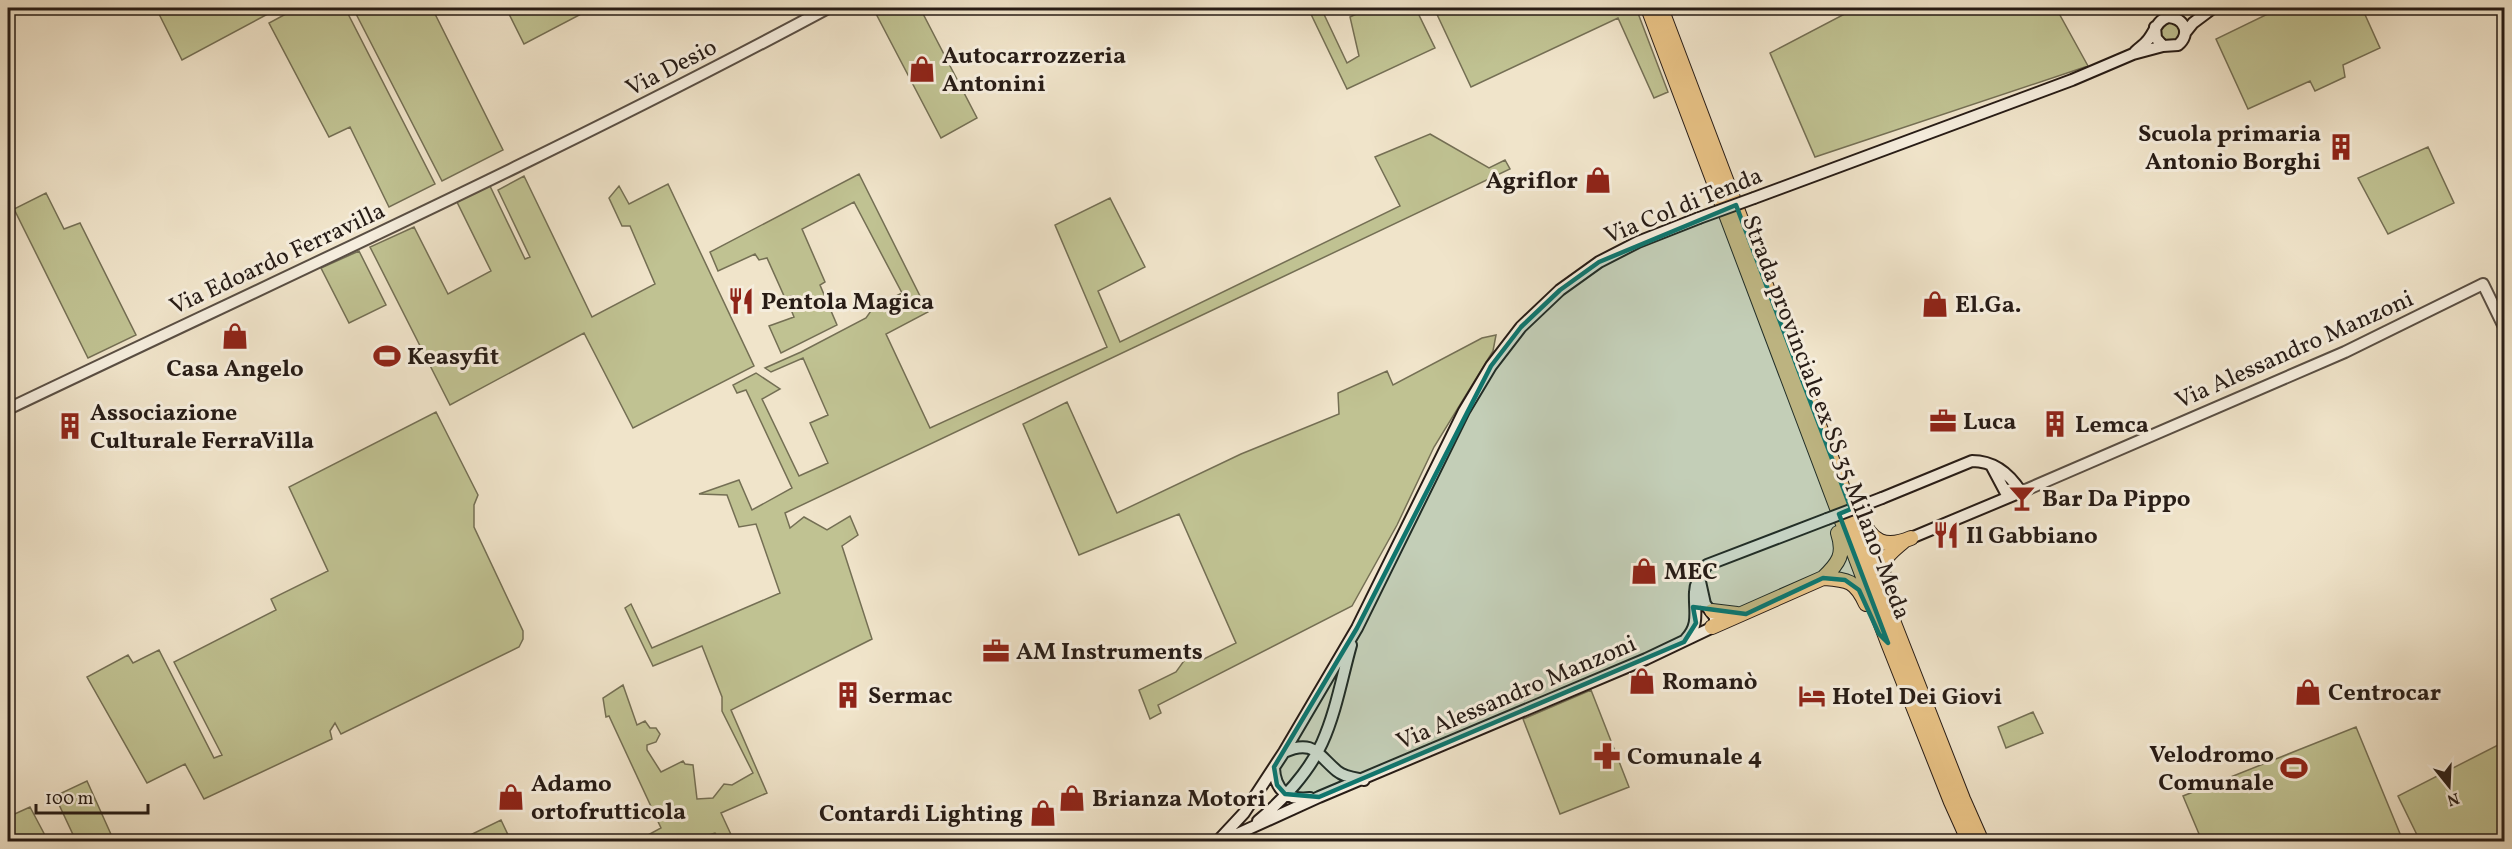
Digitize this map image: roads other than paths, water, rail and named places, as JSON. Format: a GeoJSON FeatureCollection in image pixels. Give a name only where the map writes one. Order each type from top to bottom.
{"type":"FeatureCollection","features":[{"type":"Feature","properties":{"kind":"highway","name":"Strada provinciale ex SS 35 Milano-Meda"},"geometry":{"type":"LineString","coordinates":[[1648,8],[1888,643],[1969,842]]}},
{"type":"Feature","properties":{"kind":"highway","name":"Strada provinciale ex SS 35 Milano-Meda"},"geometry":{"type":"LineString","coordinates":[[1661,8],[1892,618],[1982,842]]}},
{"type":"Feature","properties":{"kind":"highway"},"geometry":{"type":"LineString","coordinates":[[1838,474],[1850,487],[1861,518],[1872,537],[1886,543],[1908,539]]}},
{"type":"Feature","properties":{"kind":"highway"},"geometry":{"type":"LineString","coordinates":[[1711,628],[1823,578],[1838,565],[1842,555],[1842,545],[1828,502],[1830,491]]}},
{"type":"Feature","properties":{"kind":"highway"},"geometry":{"type":"LineString","coordinates":[[1892,618],[1893,603],[1883,575],[1883,563],[1889,554],[1908,539]]}},
{"type":"Feature","properties":{"kind":"highway"},"geometry":{"type":"LineString","coordinates":[[1823,578],[1845,580],[1859,590],[1879,634],[1888,643]]}},
{"type":"Feature","properties":{"kind":"highway"},"geometry":{"type":"LineString","coordinates":[[1712,611],[1725,614],[1746,614]]}},
{"type":"Feature","properties":{"kind":"main road","name":"Via Desio"},"geometry":{"type":"LineString","coordinates":[[563,143],[715,69],[828,8]]}},
{"type":"Feature","properties":{"kind":"main road","name":"Via Col di Tenda"},"geometry":{"type":"LineString","coordinates":[[2133,54],[2163,19],[2177,19],[2209,10]]}},
{"type":"Feature","properties":{"kind":"main road","name":"Via Col di Tenda"},"geometry":{"type":"LineString","coordinates":[[1216,842],[1244,813],[1284,752],[1357,628],[1464,411],[1491,366],[1521,327],[1560,290],[1599,262],[1638,242],[2072,80],[2133,54],[2163,46],[2178,45],[2185,33],[2209,10]]}},
{"type":"Feature","properties":{"kind":"main road"},"geometry":{"type":"LineString","coordinates":[[2177,19],[2184,27],[2185,33]]}},
{"type":"Feature","properties":{"kind":"main road"},"geometry":{"type":"LineString","coordinates":[[2156,27],[2156,38],[2163,46]]}},
{"type":"Feature","properties":{"kind":"main road","name":"Via Edoardo Ferravilla"},"geometry":{"type":"LineString","coordinates":[[8,409],[361,242],[563,143]]}},
{"type":"Feature","properties":{"kind":"main road","name":"Via Alessandro Manzoni"},"geometry":{"type":"LineString","coordinates":[[1908,539],[2345,352],[2483,284],[2505,327]]}},
{"type":"Feature","properties":{"kind":"main road"},"geometry":{"type":"LineString","coordinates":[[1699,577],[1701,593],[1716,620],[1711,628],[1700,628],[1696,620],[1695,590],[1699,577],[1712,561],[1882,498],[1972,461],[1989,463],[2005,472],[2021,492]]}},
{"type":"Feature","properties":{"kind":"main road"},"geometry":{"type":"LineString","coordinates":[[1989,463],[1998,473],[2008,497]]}},
{"type":"Feature","properties":{"kind":"main road"},"geometry":{"type":"LineString","coordinates":[[1684,642],[1703,610],[1712,611]]}},
{"type":"Feature","properties":{"kind":"main road","name":"Via Col di Tenda"},"geometry":{"type":"LineString","coordinates":[[1248,828],[1285,794],[1318,751],[1327,729],[1357,628]]}},
{"type":"Feature","properties":{"kind":"main road","name":"Via Alessandro Manzoni"},"geometry":{"type":"LineString","coordinates":[[1221,842],[1319,797],[1365,780],[1684,642],[1711,628]]}},
{"type":"Feature","properties":{"kind":"main road"},"geometry":{"type":"LineString","coordinates":[[1284,752],[1300,747],[1318,751],[1345,776],[1365,780]]}},
{"type":"Feature","properties":{"kind":"main road"},"geometry":{"type":"LineString","coordinates":[[1274,767],[1277,785],[1285,794],[1302,800],[1319,797]]}},
{"type":"Feature","properties":{"kind":"place","name":"Autocarrozzeria Antonini"},"geometry":{"type":"Point","coordinates":[922,69]}},
{"type":"Feature","properties":{"kind":"place","name":"Scuola primaria Antonio Borghi"},"geometry":{"type":"Point","coordinates":[2341,147]}},
{"type":"Feature","properties":{"kind":"place","name":"Agriflor"},"geometry":{"type":"Point","coordinates":[1598,180]}},
{"type":"Feature","properties":{"kind":"place","name":"Pentola Magica"},"geometry":{"type":"Point","coordinates":[741,301]}},
{"type":"Feature","properties":{"kind":"place","name":"El.Ga."},"geometry":{"type":"Point","coordinates":[1935,304]}},
{"type":"Feature","properties":{"kind":"place","name":"Casa Angelo"},"geometry":{"type":"Point","coordinates":[235,336]}},
{"type":"Feature","properties":{"kind":"place","name":"Keasyfit"},"geometry":{"type":"Point","coordinates":[387,356]}},
{"type":"Feature","properties":{"kind":"place","name":"Luca"},"geometry":{"type":"Point","coordinates":[1943,421]}},
{"type":"Feature","properties":{"kind":"place","name":"Lemca"},"geometry":{"type":"Point","coordinates":[2055,424]}},
{"type":"Feature","properties":{"kind":"place","name":"Associazione Culturale FerraVilla"},"geometry":{"type":"Point","coordinates":[70,426]}},
{"type":"Feature","properties":{"kind":"place","name":"Bar Da Pippo"},"geometry":{"type":"Point","coordinates":[2022,498]}},
{"type":"Feature","properties":{"kind":"place","name":"Il Gabbiano"},"geometry":{"type":"Point","coordinates":[1946,535]}},
{"type":"Feature","properties":{"kind":"place","name":"MEC"},"geometry":{"type":"Point","coordinates":[1644,571]}},
{"type":"Feature","properties":{"kind":"place","name":"AM Instruments"},"geometry":{"type":"Point","coordinates":[996,651]}},
{"type":"Feature","properties":{"kind":"place","name":"Romanò"},"geometry":{"type":"Point","coordinates":[1642,681]}},
{"type":"Feature","properties":{"kind":"place","name":"Centrocar"},"geometry":{"type":"Point","coordinates":[2308,692]}},
{"type":"Feature","properties":{"kind":"place","name":"Sermac"},"geometry":{"type":"Point","coordinates":[848,695]}},
{"type":"Feature","properties":{"kind":"place","name":"Hotel Dei Giovi"},"geometry":{"type":"Point","coordinates":[1812,696]}},
{"type":"Feature","properties":{"kind":"place","name":"Comunale 4"},"geometry":{"type":"Point","coordinates":[1607,756]}},
{"type":"Feature","properties":{"kind":"place","name":"Velodromo Comunale"},"geometry":{"type":"Point","coordinates":[2294,768]}},
{"type":"Feature","properties":{"kind":"place","name":"Adamo ortofrutticola"},"geometry":{"type":"Point","coordinates":[511,797]}},
{"type":"Feature","properties":{"kind":"place","name":"Brianza Motori"},"geometry":{"type":"Point","coordinates":[1072,798]}},
{"type":"Feature","properties":{"kind":"place","name":"Contardi Lighting"},"geometry":{"type":"Point","coordinates":[1043,813]}}]}
